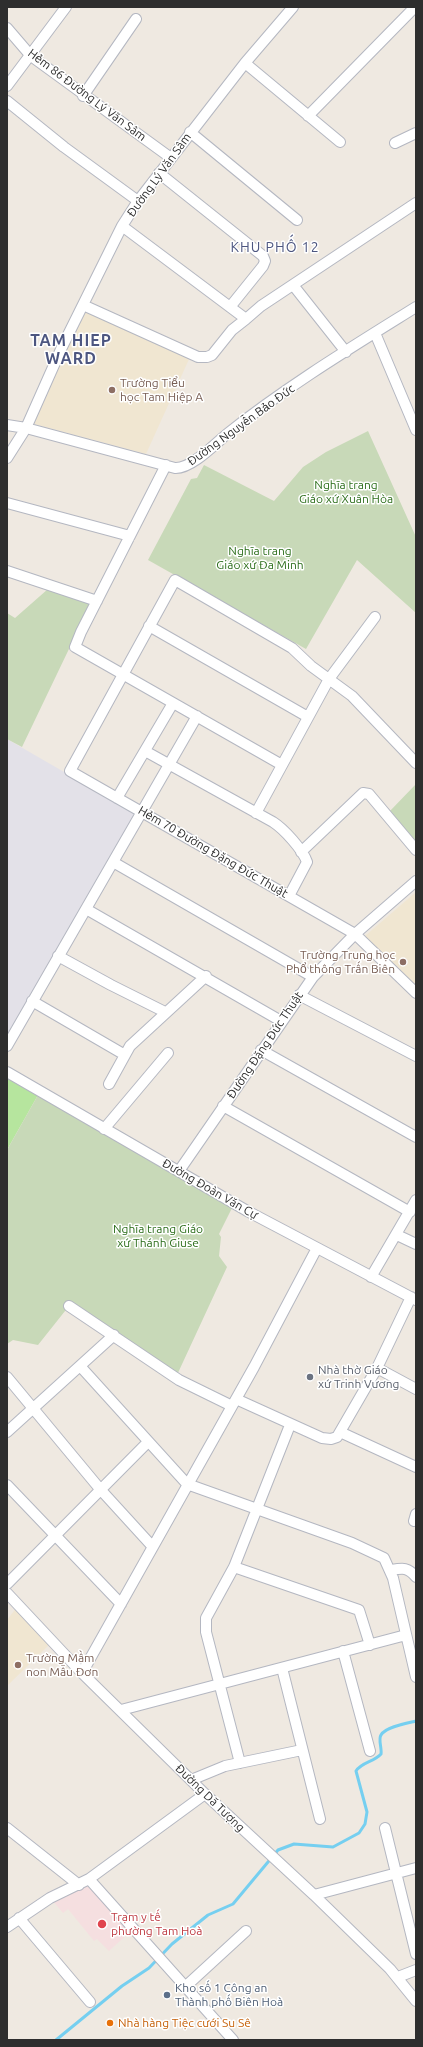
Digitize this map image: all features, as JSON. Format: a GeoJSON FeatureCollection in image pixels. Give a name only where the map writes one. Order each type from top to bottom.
{"type":"FeatureCollection","features":[{"type":"Feature","properties":{"kind":"street"},"geometry":{"type":"LineString","coordinates":[[7,86],[31,56],[66,7]]}},
{"type":"Feature","properties":{"kind":"street","name":"Đường Lý Văn Sâm"},"geometry":{"type":"LineString","coordinates":[[7,458],[26,428],[59,353],[122,226],[138,201],[190,132],[292,7]]}},
{"type":"Feature","properties":{"kind":"street"},"geometry":{"type":"LineString","coordinates":[[308,116],[414,11]]}},
{"type":"Feature","properties":{"kind":"street"},"geometry":{"type":"LineString","coordinates":[[83,96],[136,19]]}},
{"type":"Feature","properties":{"kind":"street","name":"Hẻm 86 Đường Lý Văn Sâm"},"geometry":{"type":"LineString","coordinates":[[7,28],[31,56],[83,96],[170,158]]}},
{"type":"Feature","properties":{"kind":"street"},"geometry":{"type":"LineString","coordinates":[[245,63],[340,142]]}},
{"type":"Feature","properties":{"kind":"street"},"geometry":{"type":"LineString","coordinates":[[7,101],[64,148],[138,201]]}},
{"type":"Feature","properties":{"kind":"street"},"geometry":{"type":"LineString","coordinates":[[190,132],[297,220]]}},
{"type":"Feature","properties":{"kind":"street"},"geometry":{"type":"LineString","coordinates":[[395,143],[416,133]]}},
{"type":"Feature","properties":{"kind":"street"},"geometry":{"type":"LineString","coordinates":[[159,173],[263,256],[265,261],[263,266],[230,307]]}},
{"type":"Feature","properties":{"kind":"street"},"geometry":{"type":"LineString","coordinates":[[83,305],[198,357],[207,357],[212,355],[232,330],[246,319],[293,285],[416,203]]}},
{"type":"Feature","properties":{"kind":"street"},"geometry":{"type":"LineString","coordinates":[[122,226],[246,319]]}},
{"type":"Feature","properties":{"kind":"street"},"geometry":{"type":"LineString","coordinates":[[293,285],[346,352]]}},
{"type":"Feature","properties":{"kind":"street","name":"Đường Nguyễn Bảo Đức"},"geometry":{"type":"LineString","coordinates":[[7,425],[26,428],[179,468],[192,462],[256,410],[416,307]]}},
{"type":"Feature","properties":{"kind":"street"},"geometry":{"type":"LineString","coordinates":[[375,333],[416,430]]}},
{"type":"Feature","properties":{"kind":"street"},"geometry":{"type":"LineString","coordinates":[[166,465],[75,647],[282,765]]}},
{"type":"Feature","properties":{"kind":"street"},"geometry":{"type":"LineString","coordinates":[[7,503],[130,536]]}},
{"type":"Feature","properties":{"kind":"street"},"geometry":{"type":"LineString","coordinates":[[7,571],[97,601]]}},
{"type":"Feature","properties":{"kind":"street"},"geometry":{"type":"LineString","coordinates":[[123,674],[175,580],[285,642],[311,666],[329,679],[369,713],[416,763]]}},
{"type":"Feature","properties":{"kind":"street"},"geometry":{"type":"LineString","coordinates":[[256,813],[329,679],[375,617]]}},
{"type":"Feature","properties":{"kind":"street"},"geometry":{"type":"LineString","coordinates":[[149,626],[308,717]]}},
{"type":"Feature","properties":{"kind":"street","name":"Hẻm 70 Đường Đặng Đức Thuật"},"geometry":{"type":"LineString","coordinates":[[123,674],[70,771],[355,934],[416,992]]}},
{"type":"Feature","properties":{"kind":"street"},"geometry":{"type":"LineString","coordinates":[[116,798],[173,703]]}},
{"type":"Feature","properties":{"kind":"street"},"geometry":{"type":"LineString","coordinates":[[7,1046],[196,716]]}},
{"type":"Feature","properties":{"kind":"street"},"geometry":{"type":"LineString","coordinates":[[145,751],[278,826],[301,852],[307,862],[289,896]]}},
{"type":"Feature","properties":{"kind":"street"},"geometry":{"type":"LineString","coordinates":[[301,852],[363,793],[369,794],[416,850]]}},
{"type":"Feature","properties":{"kind":"street"},"geometry":{"type":"LineString","coordinates":[[113,862],[313,976]]}},
{"type":"Feature","properties":{"kind":"street","name":"Đường Đặng Đức Thuật"},"geometry":{"type":"LineString","coordinates":[[179,1171],[313,976],[355,934],[416,881]]}},
{"type":"Feature","properties":{"kind":"street"},"geometry":{"type":"LineString","coordinates":[[86,909],[206,976],[281,1021]]}},
{"type":"Feature","properties":{"kind":"street"},"geometry":{"type":"LineString","coordinates":[[58,956],[111,986],[165,1012]]}},
{"type":"Feature","properties":{"kind":"street"},"geometry":{"type":"LineString","coordinates":[[109,1084],[130,1046],[165,1012],[206,976]]}},
{"type":"Feature","properties":{"kind":"street"},"geometry":{"type":"LineString","coordinates":[[299,995],[416,1056]]}},
{"type":"Feature","properties":{"kind":"street"},"geometry":{"type":"LineString","coordinates":[[32,1001],[125,1055]]}},
{"type":"Feature","properties":{"kind":"street"},"geometry":{"type":"LineString","coordinates":[[261,1050],[416,1137]]}},
{"type":"Feature","properties":{"kind":"street"},"geometry":{"type":"LineString","coordinates":[[104,1129],[168,1053]]}},
{"type":"Feature","properties":{"kind":"street","name":"Đường Đoàn Văn Cự"},"geometry":{"type":"LineString","coordinates":[[7,1072],[250,1212],[413,1299]]}},
{"type":"Feature","properties":{"kind":"street"},"geometry":{"type":"LineString","coordinates":[[223,1106],[410,1212]]}},
{"type":"Feature","properties":{"kind":"street"},"geometry":{"type":"LineString","coordinates":[[371,1277],[397,1235],[416,1200]]}},
{"type":"Feature","properties":{"kind":"street"},"geometry":{"type":"LineString","coordinates":[[397,1235],[416,1244]]}},
{"type":"Feature","properties":{"kind":"street"},"geometry":{"type":"LineString","coordinates":[[82,1673],[234,1402],[317,1248]]}},
{"type":"Feature","properties":{"kind":"street"},"geometry":{"type":"LineString","coordinates":[[69,1306],[179,1380],[322,1438],[331,1440],[340,1432],[377,1368],[413,1299]]}},
{"type":"Feature","properties":{"kind":"street"},"geometry":{"type":"LineString","coordinates":[[7,1432],[114,1335]]}},
{"type":"Feature","properties":{"kind":"street"},"geometry":{"type":"LineString","coordinates":[[80,1366],[187,1484],[257,1507],[374,1552],[384,1558],[391,1570],[416,1677]]}},
{"type":"Feature","properties":{"kind":"street"},"geometry":{"type":"LineString","coordinates":[[377,1368],[416,1389]]}},
{"type":"Feature","properties":{"kind":"street"},"geometry":{"type":"LineString","coordinates":[[7,1377],[32,1410],[100,1489],[152,1546]]}},
{"type":"Feature","properties":{"kind":"street"},"geometry":{"type":"LineString","coordinates":[[240,1763],[205,1625],[209,1612],[234,1567],[290,1425]]}},
{"type":"Feature","properties":{"kind":"street"},"geometry":{"type":"LineString","coordinates":[[340,1432],[416,1467]]}},
{"type":"Feature","properties":{"kind":"street"},"geometry":{"type":"LineString","coordinates":[[7,1584],[148,1442]]}},
{"type":"Feature","properties":{"kind":"street"},"geometry":{"type":"LineString","coordinates":[[7,1485],[120,1604]]}},
{"type":"Feature","properties":{"kind":"street"},"geometry":{"type":"LineString","coordinates":[[234,1567],[359,1610],[370,1645]]}},
{"type":"Feature","properties":{"kind":"street"},"geometry":{"type":"LineString","coordinates":[[391,1570],[404,1568],[409,1570],[416,1578]]}},
{"type":"Feature","properties":{"kind":"street","name":"Đường Dã Tượng"},"geometry":{"type":"LineString","coordinates":[[7,1593],[82,1673],[205,1794],[314,1895],[398,1977],[416,2001]]}},
{"type":"Feature","properties":{"kind":"street"},"geometry":{"type":"LineString","coordinates":[[121,1710],[406,1635]]}},
{"type":"Feature","properties":{"kind":"street"},"geometry":{"type":"LineString","coordinates":[[343,1651],[370,1751]]}},
{"type":"Feature","properties":{"kind":"street"},"geometry":{"type":"LineString","coordinates":[[282,1668],[320,1819]]}},
{"type":"Feature","properties":{"kind":"street"},"geometry":{"type":"LineString","coordinates":[[191,1780],[213,1769],[302,1750]]}},
{"type":"Feature","properties":{"kind":"street"},"geometry":{"type":"LineString","coordinates":[[7,1926],[50,1898],[89,1879],[205,1794]]}},
{"type":"Feature","properties":{"kind":"street"},"geometry":{"type":"LineString","coordinates":[[7,1828],[79,1885]]}},
{"type":"Feature","properties":{"kind":"street"},"geometry":{"type":"LineString","coordinates":[[385,1828],[416,1954]]}},
{"type":"Feature","properties":{"kind":"street"},"geometry":{"type":"LineString","coordinates":[[314,1895],[416,1868]]}},
{"type":"Feature","properties":{"kind":"street"},"geometry":{"type":"LineString","coordinates":[[89,1879],[233,2040]]}},
{"type":"Feature","properties":{"kind":"street"},"geometry":{"type":"LineString","coordinates":[[19,1918],[90,2002]]}},
{"type":"Feature","properties":{"kind":"street"},"geometry":{"type":"LineString","coordinates":[[185,1987],[246,1931]]}},
{"type":"Feature","properties":{"kind":"street"},"geometry":{"type":"LineString","coordinates":[[398,1977],[416,1970]]}},
{"type":"Feature","properties":{"kind":"shaded area","name":"Trường Tiểu học Tam Hiệp A"},"geometry":{"type":"Polygon","coordinates":[[[86,311],[190,357],[146,454],[34,424],[86,311]]]}},
{"type":"Feature","properties":{"kind":"shaded area"},"geometry":{"type":"Polygon","coordinates":[[[7,739],[135,813],[7,1038],[7,739]]]}},
{"type":"Feature","properties":{"kind":"shaded area","name":"Trường Trung học Phổ thông Trấn Biên"},"geometry":{"type":"Polygon","coordinates":[[[416,892],[416,987],[365,936],[416,892]]]}},
{"type":"Feature","properties":{"kind":"shaded area","name":"Trường Mầm non Mẫu Đơn"},"geometry":{"type":"Polygon","coordinates":[[[17,1607],[51,1643],[7,1686],[7,1620],[17,1607]]]}},
{"type":"Feature","properties":{"kind":"shaded area","name":"Trạm y tế phường Tam Hoà"},"geometry":{"type":"Polygon","coordinates":[[[88,1884],[131,1931],[109,1951],[97,1939],[94,1941],[68,1909],[63,1913],[53,1901],[88,1884]]]}},
{"type":"Feature","properties":{"kind":"green space","name":"Nghĩa trang Giáo xứ Đa Minh"},"geometry":{"type":"Polygon","coordinates":[[[368,431],[416,537],[416,613],[357,560],[306,649],[148,560],[191,479],[197,478],[204,465],[274,501],[303,467],[326,452],[368,431]]]}},
{"type":"Feature","properties":{"kind":"green space"},"geometry":{"type":"Polygon","coordinates":[[[48,589],[91,603],[22,747],[7,739],[7,613],[15,618],[48,589]]]}},
{"type":"Feature","properties":{"kind":"green space"},"geometry":{"type":"Polygon","coordinates":[[[416,784],[416,844],[389,812],[416,784]]]}},
{"type":"Feature","properties":{"kind":"green space"},"geometry":{"type":"Polygon","coordinates":[[[7,1077],[38,1095],[7,1150],[7,1077]]]}},
{"type":"Feature","properties":{"kind":"green space","name":"Nghĩa trang Giáo xứ Thánh Giuse"},"geometry":{"type":"Polygon","coordinates":[[[38,1095],[232,1208],[219,1234],[221,1237],[219,1256],[227,1267],[177,1375],[69,1306],[38,1345],[13,1340],[7,1344],[7,1150],[38,1095]]]}},
{"type":"Feature","properties":{"kind":"waterway"},"geometry":{"type":"LineString","coordinates":[[56,2040],[122,1986],[149,1968],[172,1944],[208,1915],[233,1904],[278,1850],[294,1844],[333,1847],[359,1833],[365,1824],[367,1812],[356,1771],[361,1766],[375,1759],[381,1754],[380,1737],[383,1732],[397,1726],[416,1721]]}},
{"type":"Feature","properties":{"kind":"place","name":"Trường Tiểu học Tam Hiệp A"},"geometry":{"type":"Point","coordinates":[112,390]}},
{"type":"Feature","properties":{"kind":"place","name":"Trường Trung học Phổ thông Trấn Biên"},"geometry":{"type":"Point","coordinates":[403,962]}},
{"type":"Feature","properties":{"kind":"place","name":"Nhà thờ Giáo xứ Trinh Vương"},"geometry":{"type":"Point","coordinates":[310,1377]}},
{"type":"Feature","properties":{"kind":"place","name":"Trường Mầm non Mẫu Đơn"},"geometry":{"type":"Point","coordinates":[18,1665]}},
{"type":"Feature","properties":{"kind":"place","name":"Trạm y tế phường Tam Hoà"},"geometry":{"type":"Point","coordinates":[102,1924]}},
{"type":"Feature","properties":{"kind":"place","name":"Kho số 1 Công an Thành phố Biên Hoà"},"geometry":{"type":"Point","coordinates":[167,1995]}},
{"type":"Feature","properties":{"kind":"place","name":"Nhà hàng Tiệc cưới Su Sê"},"geometry":{"type":"Point","coordinates":[110,2023]}},
{"type":"Feature","properties":{"kind":"district","name":"KHU PHỐ 12"},"geometry":{"type":"Point","coordinates":[275,247]}},
{"type":"Feature","properties":{"kind":"district","name":"TAM HIEP WARD"},"geometry":{"type":"Point","coordinates":[71,350]}},
{"type":"Feature","properties":{"kind":"park label","name":"Nghĩa trang Giáo xứ Xuân Hòa"},"geometry":{"type":"Point","coordinates":[346,492]}}]}
